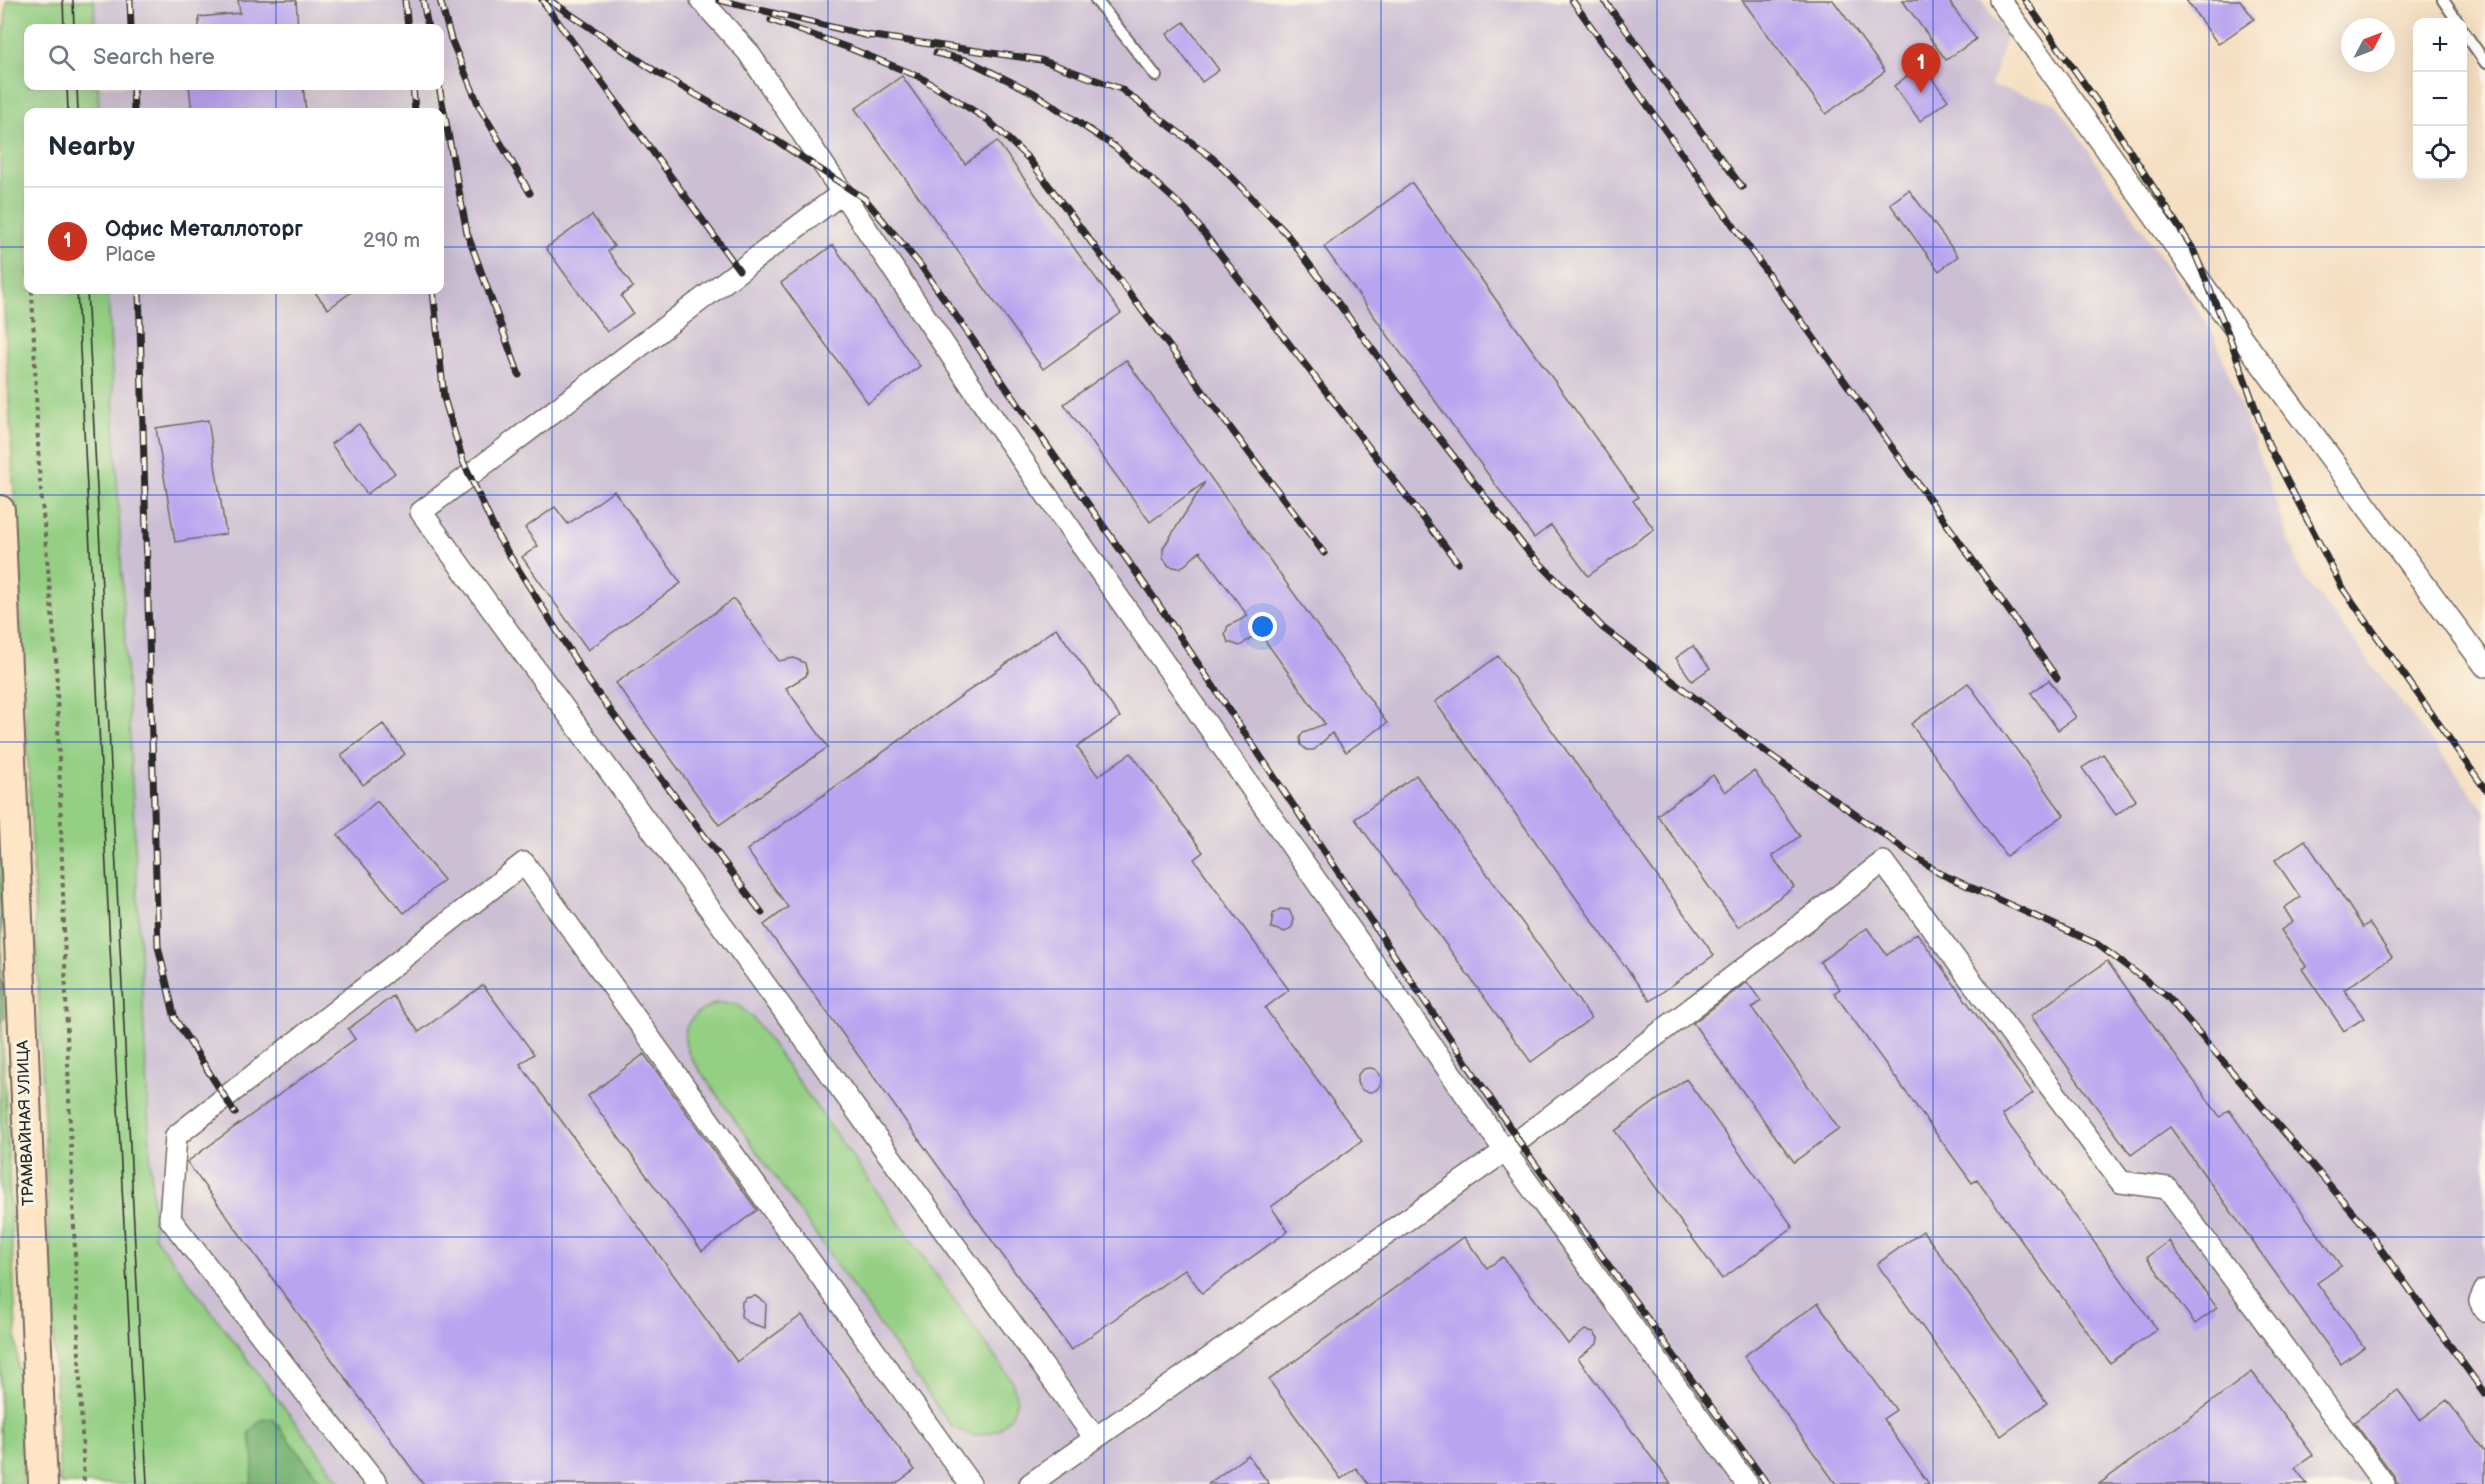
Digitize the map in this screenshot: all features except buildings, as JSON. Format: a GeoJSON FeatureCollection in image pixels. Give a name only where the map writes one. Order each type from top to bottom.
{"type":"FeatureCollection","features":[{"type":"Feature","properties":{"kind":"main road","name":"ТРАМВАЙНАЯ УЛИЦА"},"geometry":{"type":"LineString","coordinates":[[0,510],[43,1484]]}},
{"type":"Feature","properties":{"kind":"street"},"geometry":{"type":"LineString","coordinates":[[701,0],[748,52],[995,421],[1505,1151],[1747,1484]]}},
{"type":"Feature","properties":{"kind":"street"},"geometry":{"type":"LineString","coordinates":[[2000,0],[2216,303],[2485,666]]}},
{"type":"Feature","properties":{"kind":"street"},"geometry":{"type":"LineString","coordinates":[[842,193],[421,512],[1095,1438]]}},
{"type":"Feature","properties":{"kind":"street"},"geometry":{"type":"LineString","coordinates":[[1030,1484],[1505,1151],[1883,862],[2121,1182],[2167,1188],[2384,1484]]}},
{"type":"Feature","properties":{"kind":"street"},"geometry":{"type":"LineString","coordinates":[[377,1484],[170,1219],[176,1136],[524,863],[970,1484]]}},
{"type":"Feature","properties":{"kind":"street"},"geometry":{"type":"LineString","coordinates":[[2485,1290],[2480,1301],[2485,1311]]}},
{"type":"Feature","properties":{"kind":"lane"},"geometry":{"type":"LineString","coordinates":[[1096,0],[1156,76]]}},
{"type":"Feature","properties":{"kind":"lane"},"geometry":{"type":"LineString","coordinates":[[2443,0],[2455,18]]}},
{"type":"Feature","properties":{"kind":"lane"},"geometry":{"type":"LineString","coordinates":[[2467,35],[2485,62]]}},
{"type":"Feature","properties":{"kind":"path"},"geometry":{"type":"LineString","coordinates":[[32,294],[39,469],[56,657],[84,1484]]}},
{"type":"Feature","properties":{"kind":"shaded area"},"geometry":{"type":"Polygon","coordinates":[[[94,0],[1981,0],[2006,36],[1991,86],[2056,103],[2214,334],[2302,574],[2485,811],[2485,1484],[342,1484],[154,1236],[108,294],[444,294],[444,108],[99,108],[98,90],[444,90],[444,24],[95,24],[94,0]]]}},
{"type":"Feature","properties":{"kind":"green space"},"geometry":{"type":"Polygon","coordinates":[[[7,0],[94,0],[95,24],[24,24],[24,90],[98,90],[99,108],[24,108],[24,294],[108,294],[154,1236],[342,1484],[60,1484],[30,801],[0,227],[0,70],[7,0]]]}},
{"type":"Feature","properties":{"kind":"green space"},"geometry":{"type":"Polygon","coordinates":[[[0,849],[7,873],[2,923],[1,976],[6,1017],[0,1023],[0,849]]]}},
{"type":"Feature","properties":{"kind":"green space"},"geometry":{"type":"Polygon","coordinates":[[[0,975],[23,1484],[0,1484],[0,975]]]}},
{"type":"Feature","properties":{"kind":"green space"},"geometry":{"type":"Polygon","coordinates":[[[717,1003],[736,1004],[753,1018],[1012,1381],[1017,1401],[1011,1416],[999,1430],[974,1436],[951,1426],[691,1058],[685,1038],[688,1023],[699,1012],[717,1003]]]}},
{"type":"Feature","properties":{"kind":"green space"},"geometry":{"type":"Polygon","coordinates":[[[272,1418],[323,1484],[251,1484],[254,1459],[249,1433],[261,1420],[272,1418]]]}},
{"type":"Feature","properties":{"kind":"tram line"},"geometry":{"type":"LineString","coordinates":[[63,0],[64,24]]}},
{"type":"Feature","properties":{"kind":"tram line"},"geometry":{"type":"LineString","coordinates":[[73,0],[74,24]]}},
{"type":"Feature","properties":{"kind":"tram line"},"geometry":{"type":"LineString","coordinates":[[67,90],[68,108]]}},
{"type":"Feature","properties":{"kind":"tram line"},"geometry":{"type":"LineString","coordinates":[[77,90],[78,108]]}},
{"type":"Feature","properties":{"kind":"tram line"},"geometry":{"type":"LineString","coordinates":[[77,294],[137,1484]]}},
{"type":"Feature","properties":{"kind":"tram line"},"geometry":{"type":"LineString","coordinates":[[87,294],[147,1484]]}},
{"type":"Feature","properties":{"kind":"railway"},"geometry":{"type":"LineString","coordinates":[[130,0],[131,24]]}},
{"type":"Feature","properties":{"kind":"railway"},"geometry":{"type":"LineString","coordinates":[[405,0],[408,24]]}},
{"type":"Feature","properties":{"kind":"railway"},"geometry":{"type":"LineString","coordinates":[[423,0],[427,24]]}},
{"type":"Feature","properties":{"kind":"railway"},"geometry":{"type":"LineString","coordinates":[[440,0],[451,39],[479,106],[530,193]]}},
{"type":"Feature","properties":{"kind":"railway"},"geometry":{"type":"LineString","coordinates":[[542,0],[739,270]]}},
{"type":"Feature","properties":{"kind":"railway"},"geometry":{"type":"LineString","coordinates":[[549,0],[658,73],[777,141],[865,199],[921,266],[1154,598],[1525,1150],[1767,1484]]}},
{"type":"Feature","properties":{"kind":"railway"},"geometry":{"type":"LineString","coordinates":[[719,0],[869,36]]}},
{"type":"Feature","properties":{"kind":"railway"},"geometry":{"type":"LineString","coordinates":[[1572,0],[2057,678]]}},
{"type":"Feature","properties":{"kind":"railway"},"geometry":{"type":"LineString","coordinates":[[1604,0],[1742,187]]}},
{"type":"Feature","properties":{"kind":"railway"},"geometry":{"type":"LineString","coordinates":[[2025,0],[2108,117],[2193,249],[2228,333],[2269,446],[2342,587],[2485,789]]}},
{"type":"Feature","properties":{"kind":"railway"},"geometry":{"type":"LineString","coordinates":[[771,20],[920,77],[988,120],[1029,159],[1324,553]]}},
{"type":"Feature","properties":{"kind":"railway"},"geometry":{"type":"LineString","coordinates":[[860,34],[1041,60],[1121,89],[1215,160],[1286,233],[1422,416],[1526,549],[1603,628],[1766,752],[1939,873],[2097,944],[2167,996],[2362,1223],[2485,1394]]}},
{"type":"Feature","properties":{"kind":"railway"},"geometry":{"type":"LineString","coordinates":[[936,53],[969,61],[1034,93],[1115,147],[1186,210],[1458,563]]}},
{"type":"Feature","properties":{"kind":"railway"},"geometry":{"type":"LineString","coordinates":[[133,90],[134,108]]}},
{"type":"Feature","properties":{"kind":"railway"},"geometry":{"type":"LineString","coordinates":[[413,90],[415,108]]}},
{"type":"Feature","properties":{"kind":"railway"},"geometry":{"type":"LineString","coordinates":[[440,90],[443,108]]}},
{"type":"Feature","properties":{"kind":"railway"},"geometry":{"type":"LineString","coordinates":[[444,112],[467,233],[519,375]]}},
{"type":"Feature","properties":{"kind":"railway"},"geometry":{"type":"LineString","coordinates":[[139,294],[158,946],[175,1019],[235,1113]]}},
{"type":"Feature","properties":{"kind":"railway"},"geometry":{"type":"LineString","coordinates":[[433,294],[444,398],[463,461],[498,537],[590,683],[762,913]]}},
{"type":"Feature","properties":{"kind":"place","name":"Офис Металлоторг"},"geometry":{"type":"Point","coordinates":[1921,93]}}]}
